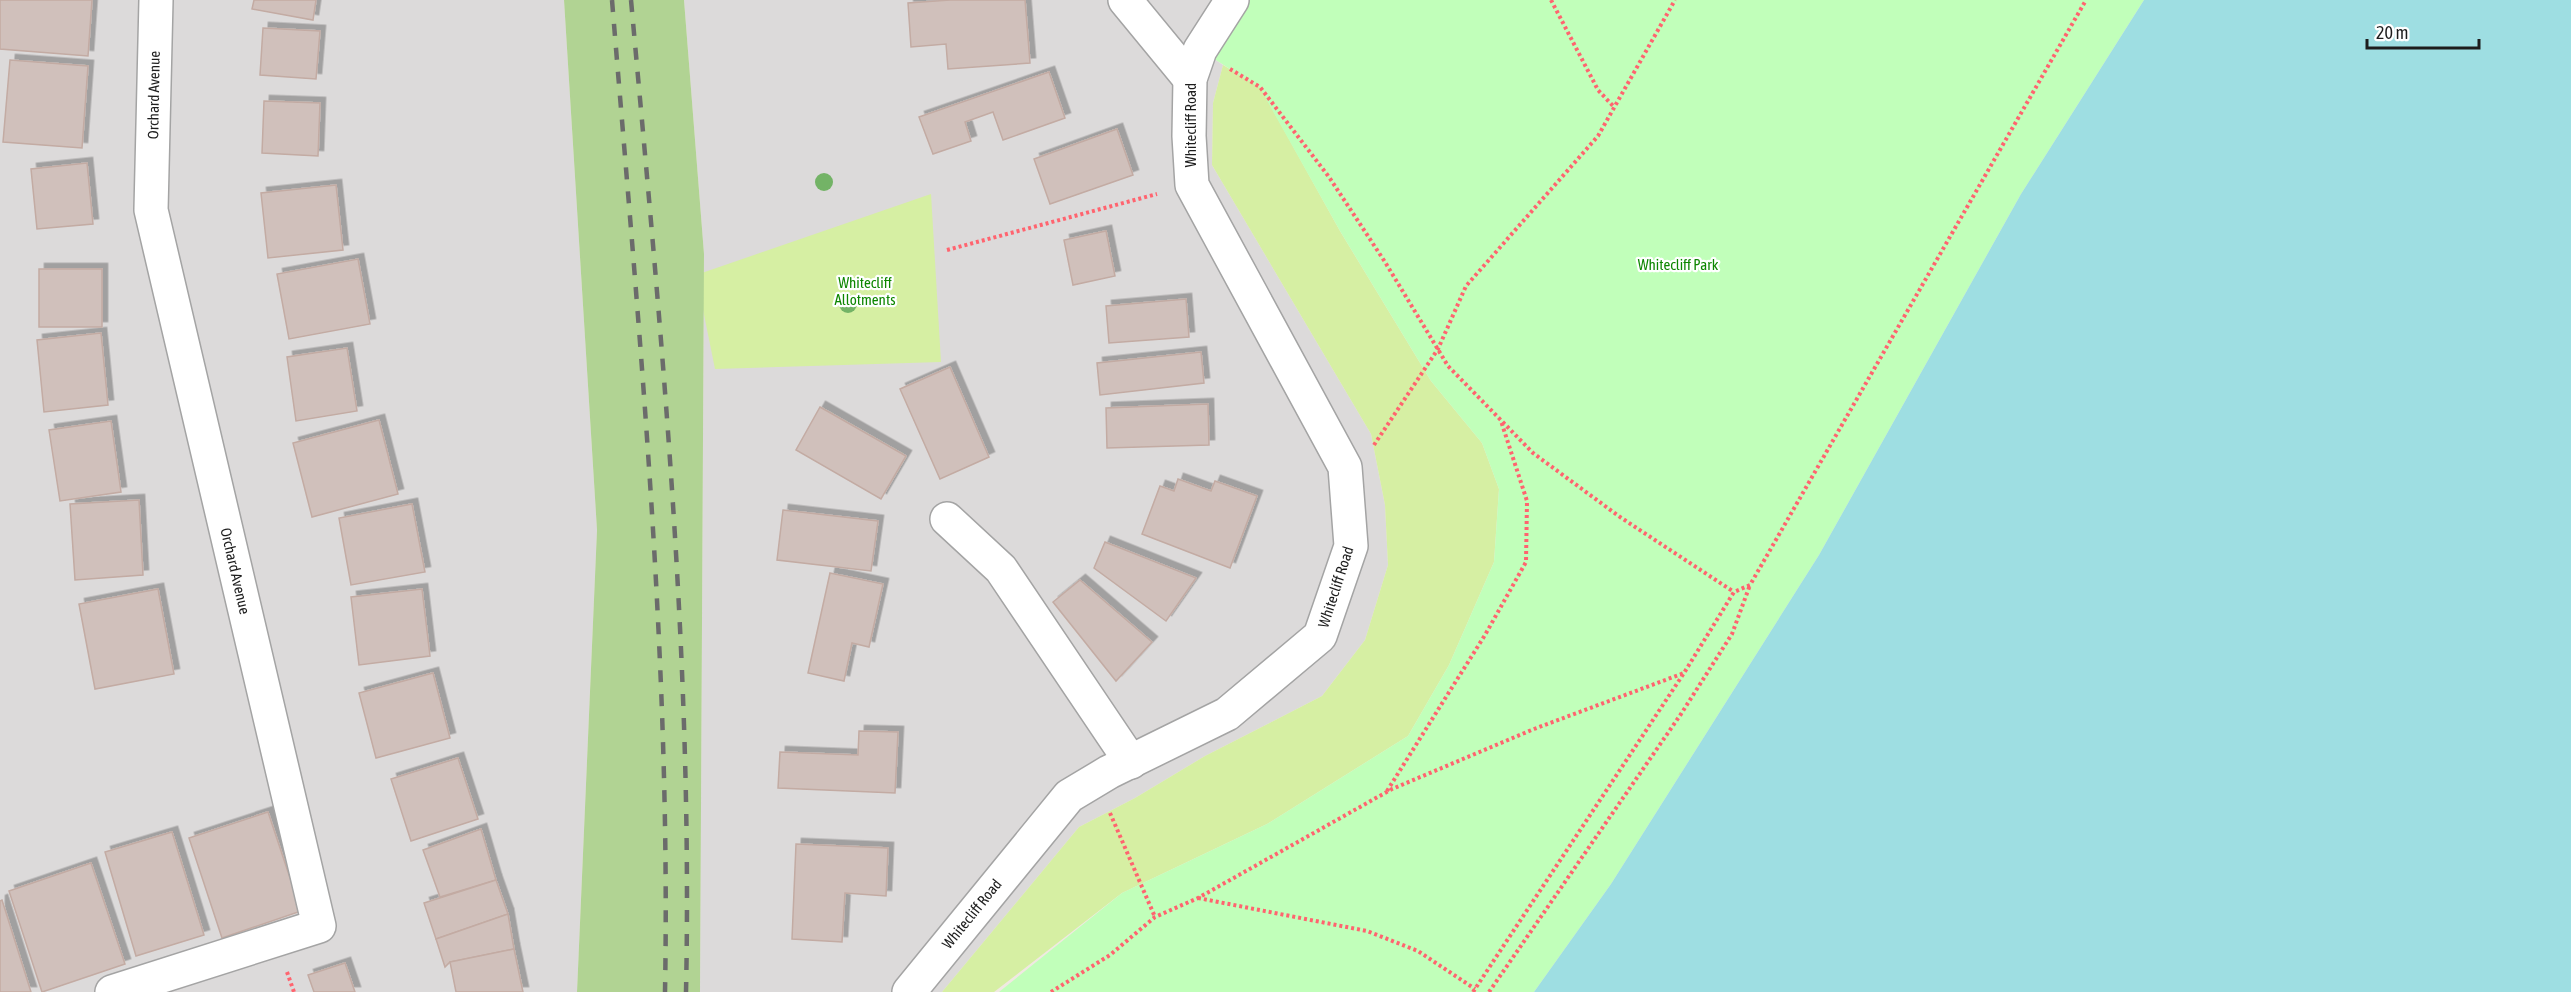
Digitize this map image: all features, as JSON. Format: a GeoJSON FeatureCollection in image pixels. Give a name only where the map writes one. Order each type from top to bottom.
{"type":"FeatureCollection","features":[{"type":"Feature","properties":{"kind":"street","name":"Orchard Avenue"},"geometry":{"type":"LineString","coordinates":[[112,992],[319,926],[151,210],[156,0]]}},
{"type":"Feature","properties":{"kind":"street"},"geometry":{"type":"LineString","coordinates":[[1125,0],[1195,64],[1232,0]]}},
{"type":"Feature","properties":{"kind":"street","name":"Whitecliff Road"},"geometry":{"type":"LineString","coordinates":[[909,992],[1069,795],[1227,714],[1320,636],[1351,546],[1345,467],[1192,185],[1189,136],[1195,64]]}},
{"type":"Feature","properties":{"kind":"street"},"geometry":{"type":"LineString","coordinates":[[947,519],[1001,569],[1131,762]]}},
{"type":"Feature","properties":{"kind":"path"},"geometry":{"type":"LineString","coordinates":[[1551,0],[1598,90],[1614,107]]}},
{"type":"Feature","properties":{"kind":"path"},"geometry":{"type":"LineString","coordinates":[[1345,467],[1369,452],[1438,349],[1466,286],[1598,136],[1675,0]]}},
{"type":"Feature","properties":{"kind":"path"},"geometry":{"type":"LineString","coordinates":[[1489,992],[1681,714],[1732,634],[1750,585],[2086,0]]}},
{"type":"Feature","properties":{"kind":"path"},"geometry":{"type":"LineString","coordinates":[[1195,64],[1260,87],[1329,177],[1385,262],[1448,366],[1533,453],[1620,517],[1734,592]]}},
{"type":"Feature","properties":{"kind":"path"},"geometry":{"type":"LineString","coordinates":[[948,250],[1192,185]]}},
{"type":"Feature","properties":{"kind":"path"},"geometry":{"type":"LineString","coordinates":[[1385,793],[1485,635],[1526,562],[1527,501],[1501,421]]}},
{"type":"Feature","properties":{"kind":"path"},"geometry":{"type":"LineString","coordinates":[[1198,898],[1367,931],[1418,951],[1474,991],[1684,673],[1734,592],[1750,585]]}},
{"type":"Feature","properties":{"kind":"path"},"geometry":{"type":"LineString","coordinates":[[1051,992],[1110,955],[1155,917],[1198,898],[1385,793],[1534,729],[1684,673]]}},
{"type":"Feature","properties":{"kind":"path"},"geometry":{"type":"LineString","coordinates":[[1095,780],[1155,917]]}},
{"type":"Feature","properties":{"kind":"shaded area"},"geometry":{"type":"Polygon","coordinates":[[[0,0],[564,0],[597,530],[577,992],[0,992],[0,0]]]}},
{"type":"Feature","properties":{"kind":"shaded area"},"geometry":{"type":"Polygon","coordinates":[[[684,0],[1232,0],[1201,50],[1223,65],[1213,103],[1212,165],[1371,434],[1385,505],[1388,565],[1365,640],[1322,696],[1205,756],[1135,798],[1079,827],[942,992],[700,992],[704,254],[684,0]]]}},
{"type":"Feature","properties":{"kind":"green space"},"geometry":{"type":"Polygon","coordinates":[[[564,0],[684,0],[704,254],[700,992],[577,992],[597,530],[564,0]]]}},
{"type":"Feature","properties":{"kind":"green space","name":"Whitecliff Park"},"geometry":{"type":"Polygon","coordinates":[[[1232,0],[2144,0],[2021,194],[1819,555],[1611,884],[1534,992],[999,992],[1122,893],[1267,824],[1408,736],[1449,665],[1494,562],[1499,489],[1482,443],[1431,381],[1340,231],[1260,88],[1200,50],[1232,0]]]}},
{"type":"Feature","properties":{"kind":"green space"},"geometry":{"type":"Polygon","coordinates":[[[1223,65],[1260,87],[1340,231],[1431,381],[1482,443],[1499,489],[1494,562],[1449,665],[1408,736],[1267,824],[1122,893],[994,992],[942,992],[1079,827],[1135,798],[1205,756],[1322,696],[1365,640],[1388,565],[1385,505],[1371,434],[1212,165],[1213,103],[1223,65]]]}},
{"type":"Feature","properties":{"kind":"green space","name":"Whitecliff Allotments"},"geometry":{"type":"Polygon","coordinates":[[[931,194],[941,362],[715,369],[696,275],[931,194]]]}},
{"type":"Feature","properties":{"kind":"water"},"geometry":{"type":"Polygon","coordinates":[[[2144,0],[2571,0],[2571,992],[1534,992],[1611,884],[1819,555],[2021,194],[2144,0]]]}},
{"type":"Feature","properties":{"kind":"building"},"geometry":{"type":"Polygon","coordinates":[[[0,0],[92,0],[88,56],[0,49],[0,0]]]}},
{"type":"Feature","properties":{"kind":"building"},"geometry":{"type":"Polygon","coordinates":[[[254,0],[316,0],[313,20],[252,9],[254,0]]]}},
{"type":"Feature","properties":{"kind":"building"},"geometry":{"type":"Polygon","coordinates":[[[950,0],[1025,0],[1030,63],[948,69],[946,44],[911,47],[908,3],[950,0]]]}},
{"type":"Feature","properties":{"kind":"building"},"geometry":{"type":"Polygon","coordinates":[[[263,28],[320,31],[316,79],[260,75],[263,28]]]}},
{"type":"Feature","properties":{"kind":"building"},"geometry":{"type":"Polygon","coordinates":[[[10,60],[88,66],[82,148],[3,142],[10,60]]]}},
{"type":"Feature","properties":{"kind":"building"},"geometry":{"type":"Polygon","coordinates":[[[1049,72],[1065,118],[1003,140],[993,112],[965,122],[971,141],[933,154],[919,117],[1049,72]]]}},
{"type":"Feature","properties":{"kind":"building"},"geometry":{"type":"Polygon","coordinates":[[[264,101],[320,103],[318,156],[262,153],[264,101]]]}},
{"type":"Feature","properties":{"kind":"building"},"geometry":{"type":"Polygon","coordinates":[[[1117,129],[1133,175],[1050,204],[1034,159],[1117,129]]]}},
{"type":"Feature","properties":{"kind":"building"},"geometry":{"type":"Polygon","coordinates":[[[87,163],[93,224],[37,229],[31,169],[87,163]]]}},
{"type":"Feature","properties":{"kind":"building"},"geometry":{"type":"Polygon","coordinates":[[[336,185],[343,250],[268,258],[261,193],[336,185]]]}},
{"type":"Feature","properties":{"kind":"building"},"geometry":{"type":"Polygon","coordinates":[[[1106,231],[1115,276],[1073,285],[1064,240],[1106,231]]]}},
{"type":"Feature","properties":{"kind":"building"},"geometry":{"type":"Polygon","coordinates":[[[358,259],[370,324],[289,339],[277,274],[358,259]]]}},
{"type":"Feature","properties":{"kind":"building"},"geometry":{"type":"Polygon","coordinates":[[[39,269],[102,269],[102,327],[39,327],[39,269]]]}},
{"type":"Feature","properties":{"kind":"building"},"geometry":{"type":"Polygon","coordinates":[[[1186,299],[1189,337],[1109,343],[1106,306],[1186,299]]]}},
{"type":"Feature","properties":{"kind":"building"},"geometry":{"type":"Polygon","coordinates":[[[101,333],[108,405],[44,412],[37,340],[101,333]]]}},
{"type":"Feature","properties":{"kind":"building"},"geometry":{"type":"Polygon","coordinates":[[[347,348],[357,411],[296,421],[287,357],[347,348]]]}},
{"type":"Feature","properties":{"kind":"building"},"geometry":{"type":"Polygon","coordinates":[[[1201,352],[1204,383],[1100,395],[1097,363],[1201,352]]]}},
{"type":"Feature","properties":{"kind":"building"},"geometry":{"type":"Polygon","coordinates":[[[950,367],[989,457],[940,479],[900,389],[950,367]]]}},
{"type":"Feature","properties":{"kind":"building"},"geometry":{"type":"Polygon","coordinates":[[[1208,404],[1209,445],[1107,448],[1106,408],[1208,404]]]}},
{"type":"Feature","properties":{"kind":"building"},"geometry":{"type":"Polygon","coordinates":[[[820,407],[906,456],[881,499],[796,450],[820,407]]]}},
{"type":"Feature","properties":{"kind":"building"},"geometry":{"type":"Polygon","coordinates":[[[379,420],[398,494],[312,517],[293,443],[379,420]]]}},
{"type":"Feature","properties":{"kind":"building"},"geometry":{"type":"Polygon","coordinates":[[[111,421],[121,492],[60,501],[49,430],[111,421]]]}},
{"type":"Feature","properties":{"kind":"building"},"geometry":{"type":"Polygon","coordinates":[[[1178,479],[1211,491],[1215,481],[1257,496],[1230,568],[1142,534],[1160,486],[1174,491],[1178,479]]]}},
{"type":"Feature","properties":{"kind":"building"},"geometry":{"type":"Polygon","coordinates":[[[139,500],[143,575],[75,580],[70,504],[139,500]]]}},
{"type":"Feature","properties":{"kind":"building"},"geometry":{"type":"Polygon","coordinates":[[[412,504],[425,572],[351,585],[339,518],[412,504]]]}},
{"type":"Feature","properties":{"kind":"building"},"geometry":{"type":"Polygon","coordinates":[[[783,510],[878,521],[871,571],[777,560],[783,510]]]}},
{"type":"Feature","properties":{"kind":"building"},"geometry":{"type":"Polygon","coordinates":[[[1105,542],[1196,578],[1166,621],[1094,568],[1105,542]]]}},
{"type":"Feature","properties":{"kind":"building"},"geometry":{"type":"Polygon","coordinates":[[[830,573],[883,584],[869,647],[852,643],[844,681],[808,673],[830,573]]]}},
{"type":"Feature","properties":{"kind":"building"},"geometry":{"type":"Polygon","coordinates":[[[1080,580],[1152,642],[1116,681],[1053,602],[1080,580]]]}},
{"type":"Feature","properties":{"kind":"building"},"geometry":{"type":"Polygon","coordinates":[[[158,589],[174,674],[95,689],[79,604],[158,589]]]}},
{"type":"Feature","properties":{"kind":"building"},"geometry":{"type":"Polygon","coordinates":[[[422,589],[430,656],[359,665],[351,597],[422,589]]]}},
{"type":"Feature","properties":{"kind":"building"},"geometry":{"type":"Polygon","coordinates":[[[433,673],[450,738],[376,758],[359,693],[433,673]]]}},
{"type":"Feature","properties":{"kind":"building"},"geometry":{"type":"Polygon","coordinates":[[[859,731],[898,732],[895,793],[778,788],[780,752],[858,755],[859,731]]]}},
{"type":"Feature","properties":{"kind":"building"},"geometry":{"type":"Polygon","coordinates":[[[458,758],[478,819],[411,841],[391,779],[458,758]]]}},
{"type":"Feature","properties":{"kind":"building"},"geometry":{"type":"Polygon","coordinates":[[[268,812],[301,911],[222,938],[189,838],[268,812]]]}},
{"type":"Feature","properties":{"kind":"building"},"geometry":{"type":"Polygon","coordinates":[[[481,829],[496,880],[440,897],[423,850],[481,829]]]}},
{"type":"Feature","properties":{"kind":"building"},"geometry":{"type":"Polygon","coordinates":[[[172,832],[204,935],[136,956],[105,852],[172,832]]]}},
{"type":"Feature","properties":{"kind":"building"},"geometry":{"type":"Polygon","coordinates":[[[796,844],[888,848],[886,896],[845,893],[842,942],[792,939],[796,844]]]}},
{"type":"Feature","properties":{"kind":"building"},"geometry":{"type":"Polygon","coordinates":[[[91,863],[125,964],[42,992],[9,891],[91,863]]]}},
{"type":"Feature","properties":{"kind":"building"},"geometry":{"type":"Polygon","coordinates":[[[496,880],[508,914],[436,939],[424,903],[496,880]]]}},
{"type":"Feature","properties":{"kind":"building"},"geometry":{"type":"Polygon","coordinates":[[[2,900],[31,992],[0,992],[0,901],[2,900]]]}},
{"type":"Feature","properties":{"kind":"building"},"geometry":{"type":"Polygon","coordinates":[[[508,914],[514,949],[450,962],[445,967],[436,939],[508,914]]]}},
{"type":"Feature","properties":{"kind":"building"},"geometry":{"type":"Polygon","coordinates":[[[514,949],[523,992],[456,992],[450,962],[514,949]]]}},
{"type":"Feature","properties":{"kind":"building"},"geometry":{"type":"Polygon","coordinates":[[[345,963],[355,992],[314,992],[308,975],[345,963]]]}},
{"type":"Feature","properties":{"kind":"railway"},"geometry":{"type":"LineString","coordinates":[[612,0],[642,372],[658,620],[666,868],[665,992]]}},
{"type":"Feature","properties":{"kind":"railway"},"geometry":{"type":"LineString","coordinates":[[631,0],[663,371],[680,619],[685,743],[686,992]]}}]}
